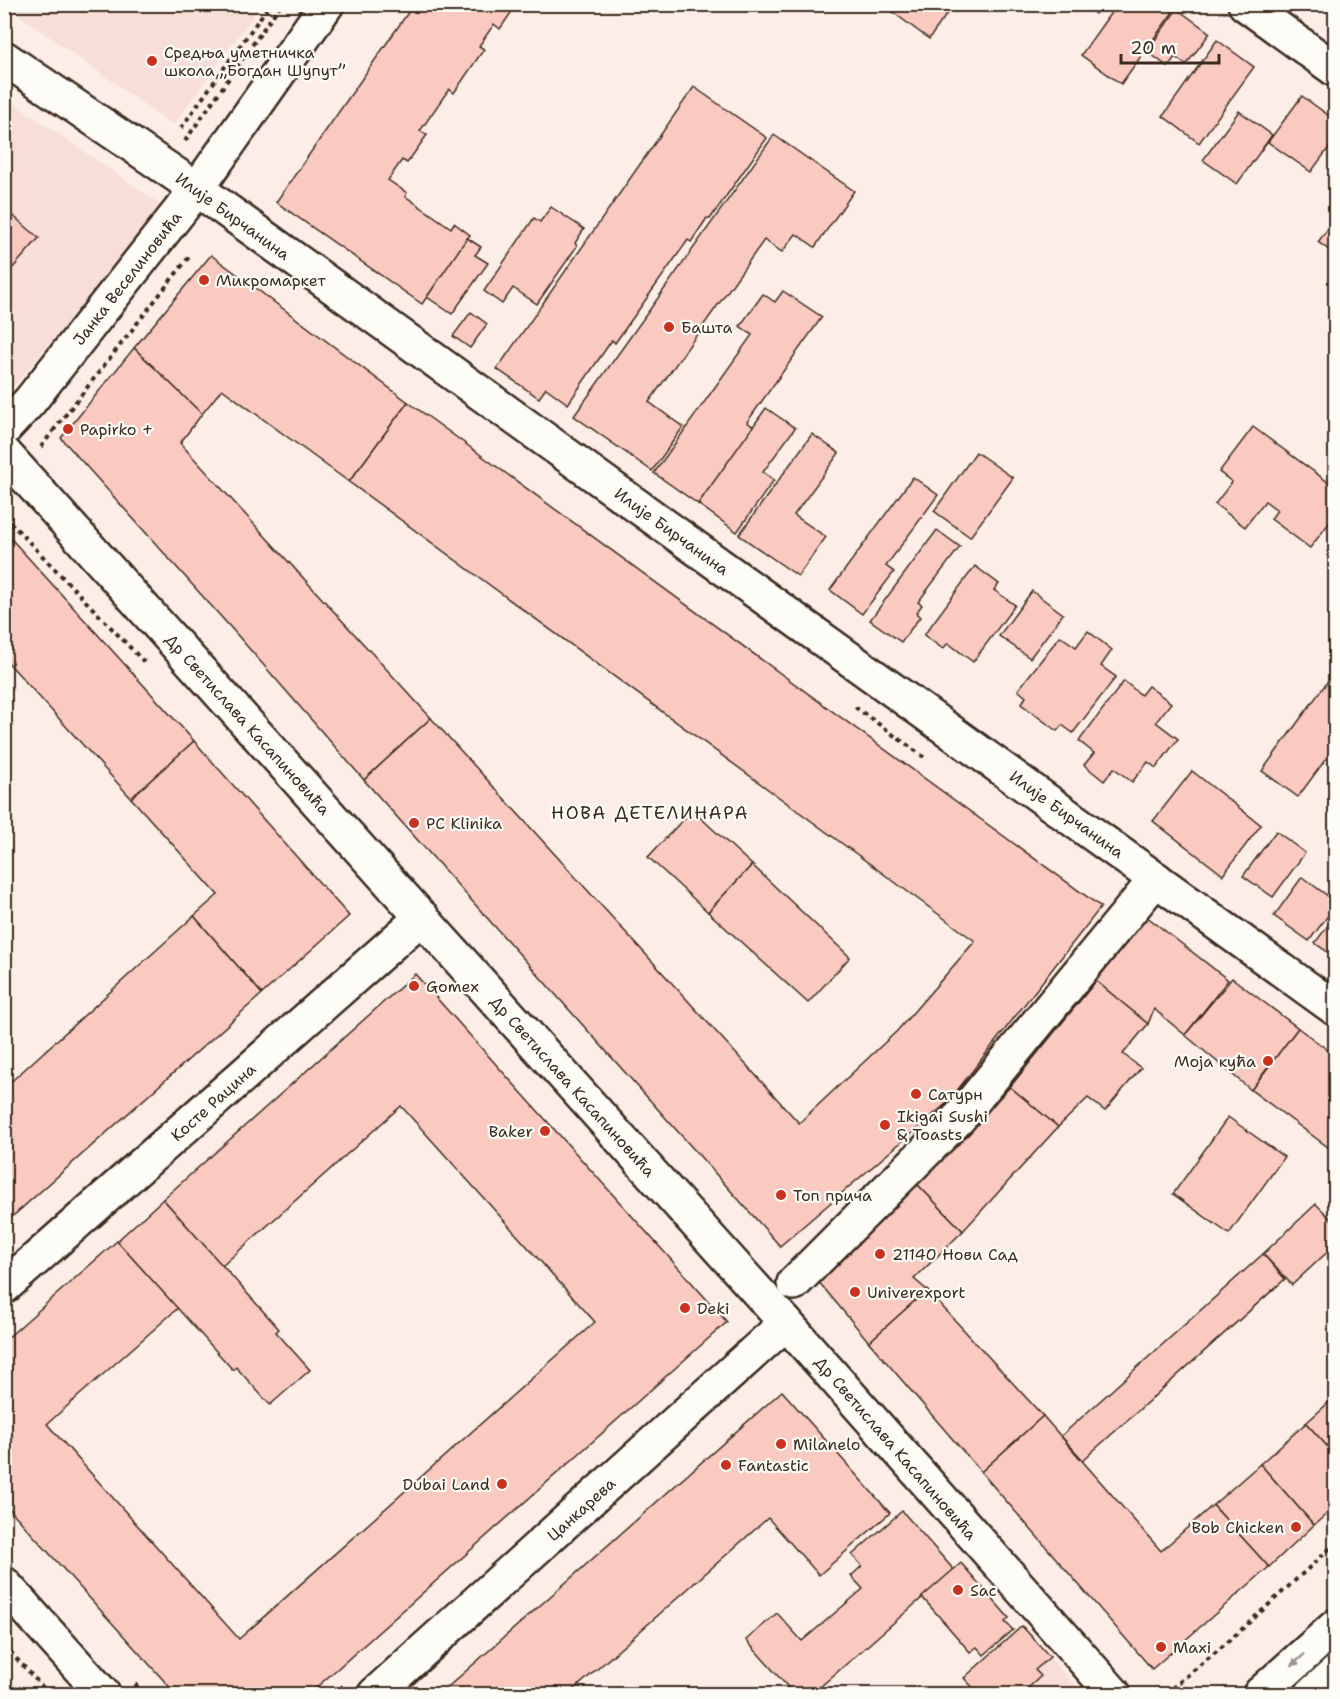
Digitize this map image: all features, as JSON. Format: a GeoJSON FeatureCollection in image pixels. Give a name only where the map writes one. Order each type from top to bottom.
{"type":"FeatureCollection","features":[{"type":"Feature","properties":{"kind":"street","name":"Јанка Веселиновића"},"geometry":{"type":"LineString","coordinates":[[4,429],[30,401],[197,189],[327,4]]}},
{"type":"Feature","properties":{"kind":"street"},"geometry":{"type":"LineString","coordinates":[[1245,4],[1335,70]]}},
{"type":"Feature","properties":{"kind":"street","name":"Илије Бирчанина"},"geometry":{"type":"LineString","coordinates":[[4,58],[197,189],[1335,1009]]}},
{"type":"Feature","properties":{"kind":"street","name":"Др Светислава Касапиновића"},"geometry":{"type":"LineString","coordinates":[[4,453],[786,1323],[1113,1695]]}},
{"type":"Feature","properties":{"kind":"street"},"geometry":{"type":"LineString","coordinates":[[794,1283],[960,1117],[1156,879]]}},
{"type":"Feature","properties":{"kind":"street","name":"Косте Рацина"},"geometry":{"type":"LineString","coordinates":[[4,1287],[422,917]]}},
{"type":"Feature","properties":{"kind":"street","name":"Цанкарева"},"geometry":{"type":"LineString","coordinates":[[375,1695],[786,1323]]}},
{"type":"Feature","properties":{"kind":"street"},"geometry":{"type":"LineString","coordinates":[[4,1584],[103,1695]]}},
{"type":"Feature","properties":{"kind":"street"},"geometry":{"type":"LineString","coordinates":[[1260,1695],[1335,1626]]}},
{"type":"Feature","properties":{"kind":"street"},"geometry":{"type":"LineString","coordinates":[[1312,1695],[1335,1673]]}},
{"type":"Feature","properties":{"kind":"path"},"geometry":{"type":"LineString","coordinates":[[181,128],[270,4]]}},
{"type":"Feature","properties":{"kind":"path"},"geometry":{"type":"LineString","coordinates":[[181,147],[281,4]]}},
{"type":"Feature","properties":{"kind":"path"},"geometry":{"type":"LineString","coordinates":[[53,431],[190,257]]}},
{"type":"Feature","properties":{"kind":"path"},"geometry":{"type":"LineString","coordinates":[[4,516],[153,672]]}},
{"type":"Feature","properties":{"kind":"path"},"geometry":{"type":"LineString","coordinates":[[854,706],[932,762]]}},
{"type":"Feature","properties":{"kind":"path"},"geometry":{"type":"LineString","coordinates":[[1165,1695],[1230,1640],[1335,1544]]}},
{"type":"Feature","properties":{"kind":"path"},"geometry":{"type":"LineString","coordinates":[[4,1645],[49,1695]]}},
{"type":"Feature","properties":{"kind":"shaded area","name":"Средња уметничка школа „Богдан Шупут”"},"geometry":{"type":"Polygon","coordinates":[[[5,5],[261,5],[173,125],[5,5]]]}},
{"type":"Feature","properties":{"kind":"shaded area"},"geometry":{"type":"Polygon","coordinates":[[[5,97],[166,208],[10,390],[5,383],[5,97]]]}},
{"type":"Feature","properties":{"kind":"shaded area"},"geometry":{"type":"Polygon","coordinates":[[[1022,1626],[1082,1694],[979,1694],[964,1678],[1022,1626]]]}},
{"type":"Feature","properties":{"kind":"building"},"geometry":{"type":"Polygon","coordinates":[[[414,4],[517,4],[500,29],[494,24],[479,46],[484,49],[454,93],[449,89],[420,131],[427,135],[407,163],[402,160],[388,180],[407,193],[405,196],[451,228],[454,223],[470,235],[422,304],[276,202],[414,4]]]}},
{"type":"Feature","properties":{"kind":"building"},"geometry":{"type":"Polygon","coordinates":[[[882,4],[954,4],[929,39],[882,4]]]}},
{"type":"Feature","properties":{"kind":"building"},"geometry":{"type":"Polygon","coordinates":[[[1083,4],[1102,4],[1095,14],[1083,4]]]}},
{"type":"Feature","properties":{"kind":"building"},"geometry":{"type":"Polygon","coordinates":[[[1117,4],[1163,4],[1173,12],[1121,84],[1081,55],[1117,4]]]}},
{"type":"Feature","properties":{"kind":"building"},"geometry":{"type":"Polygon","coordinates":[[[1177,9],[1210,33],[1186,65],[1175,57],[1168,67],[1147,51],[1177,9]]]}},
{"type":"Feature","properties":{"kind":"building"},"geometry":{"type":"Polygon","coordinates":[[[1217,40],[1254,67],[1199,143],[1163,116],[1217,40]]]}},
{"type":"Feature","properties":{"kind":"building"},"geometry":{"type":"Polygon","coordinates":[[[694,87],[767,138],[710,219],[707,218],[691,242],[688,240],[615,343],[612,340],[568,404],[546,388],[539,398],[497,369],[694,87]]]}},
{"type":"Feature","properties":{"kind":"building"},"geometry":{"type":"Polygon","coordinates":[[[1302,96],[1336,121],[1336,138],[1311,172],[1268,142],[1302,96]]]}},
{"type":"Feature","properties":{"kind":"building"},"geometry":{"type":"Polygon","coordinates":[[[1239,111],[1272,135],[1237,184],[1203,160],[1239,111]]]}},
{"type":"Feature","properties":{"kind":"building","name":"Башта"},"geometry":{"type":"Polygon","coordinates":[[[774,135],[854,191],[815,247],[796,234],[782,252],[764,240],[649,402],[683,427],[652,471],[574,416],[774,135]]]}},
{"type":"Feature","properties":{"kind":"building"},"geometry":{"type":"Polygon","coordinates":[[[551,207],[584,229],[575,243],[577,246],[537,304],[513,288],[502,304],[484,291],[534,218],[540,222],[551,207]]]}},
{"type":"Feature","properties":{"kind":"building"},"geometry":{"type":"Polygon","coordinates":[[[4,208],[39,238],[4,278],[4,208]]]}},
{"type":"Feature","properties":{"kind":"building"},"geometry":{"type":"Polygon","coordinates":[[[1336,218],[1336,255],[1318,242],[1336,218]]]}},
{"type":"Feature","properties":{"kind":"building"},"geometry":{"type":"Polygon","coordinates":[[[467,238],[481,247],[475,255],[488,263],[452,314],[427,297],[467,238]]]}},
{"type":"Feature","properties":{"kind":"building"},"geometry":{"type":"Polygon","coordinates":[[[211,255],[408,402],[349,482],[222,389],[202,414],[134,348],[211,255]]]}},
{"type":"Feature","properties":{"kind":"building"},"geometry":{"type":"Polygon","coordinates":[[[783,291],[822,317],[747,422],[754,427],[698,504],[654,473],[752,335],[740,326],[763,294],[775,302],[783,291]]]}},
{"type":"Feature","properties":{"kind":"building"},"geometry":{"type":"Polygon","coordinates":[[[471,312],[487,324],[470,348],[453,336],[471,312]]]}},
{"type":"Feature","properties":{"kind":"building"},"geometry":{"type":"Polygon","coordinates":[[[134,348],[202,414],[180,443],[431,718],[364,780],[61,438],[134,348]]]}},
{"type":"Feature","properties":{"kind":"building"},"geometry":{"type":"Polygon","coordinates":[[[408,402],[1101,907],[948,1102],[780,1246],[364,780],[431,718],[799,1123],[897,1031],[975,941],[349,482],[408,402]]]}},
{"type":"Feature","properties":{"kind":"building"},"geometry":{"type":"Polygon","coordinates":[[[766,408],[795,428],[763,472],[774,480],[737,532],[698,504],[766,408]]]}},
{"type":"Feature","properties":{"kind":"building"},"geometry":{"type":"Polygon","coordinates":[[[1253,427],[1336,488],[1336,514],[1310,548],[1271,519],[1277,510],[1265,501],[1245,527],[1215,504],[1232,482],[1219,472],[1253,427]]]}},
{"type":"Feature","properties":{"kind":"building"},"geometry":{"type":"Polygon","coordinates":[[[812,434],[839,453],[794,515],[826,537],[798,576],[739,535],[812,434]]]}},
{"type":"Feature","properties":{"kind":"building"},"geometry":{"type":"Polygon","coordinates":[[[976,452],[1013,478],[970,537],[934,511],[976,452]]]}},
{"type":"Feature","properties":{"kind":"building"},"geometry":{"type":"Polygon","coordinates":[[[913,477],[938,495],[886,566],[894,572],[862,614],[830,590],[913,477]]]}},
{"type":"Feature","properties":{"kind":"building"},"geometry":{"type":"Polygon","coordinates":[[[937,530],[960,547],[918,602],[922,605],[916,613],[920,617],[901,642],[870,620],[937,530]]]}},
{"type":"Feature","properties":{"kind":"building"},"geometry":{"type":"Polygon","coordinates":[[[4,531],[194,741],[131,798],[4,658],[4,531]]]}},
{"type":"Feature","properties":{"kind":"building"},"geometry":{"type":"Polygon","coordinates":[[[975,566],[999,584],[994,590],[1015,605],[973,662],[948,643],[943,649],[924,635],[975,566]]]}},
{"type":"Feature","properties":{"kind":"building"},"geometry":{"type":"Polygon","coordinates":[[[1032,591],[1063,614],[1030,658],[999,636],[1032,591]]]}},
{"type":"Feature","properties":{"kind":"building"},"geometry":{"type":"Polygon","coordinates":[[[1088,631],[1112,650],[1101,666],[1116,677],[1073,733],[1062,725],[1057,731],[1021,704],[1026,697],[1018,690],[1060,636],[1076,647],[1088,631]]]}},
{"type":"Feature","properties":{"kind":"building"},"geometry":{"type":"Polygon","coordinates":[[[1336,670],[1336,745],[1298,797],[1262,771],[1336,670]]]}},
{"type":"Feature","properties":{"kind":"building"},"geometry":{"type":"Polygon","coordinates":[[[1124,681],[1141,695],[1148,686],[1171,703],[1156,722],[1178,739],[1156,768],[1148,762],[1132,782],[1114,768],[1104,781],[1084,765],[1094,753],[1079,741],[1124,681]]]}},
{"type":"Feature","properties":{"kind":"building"},"geometry":{"type":"Polygon","coordinates":[[[194,741],[349,916],[262,994],[194,916],[218,895],[131,798],[194,741]]]}},
{"type":"Feature","properties":{"kind":"building"},"geometry":{"type":"Polygon","coordinates":[[[1192,771],[1261,825],[1223,875],[1153,821],[1192,771]]]}},
{"type":"Feature","properties":{"kind":"building"},"geometry":{"type":"Polygon","coordinates":[[[692,810],[752,865],[708,912],[648,857],[692,810]]]}},
{"type":"Feature","properties":{"kind":"building"},"geometry":{"type":"Polygon","coordinates":[[[1276,831],[1305,853],[1273,897],[1243,876],[1276,831]]]}},
{"type":"Feature","properties":{"kind":"building"},"geometry":{"type":"Polygon","coordinates":[[[752,865],[850,957],[808,1003],[708,912],[752,865]]]}},
{"type":"Feature","properties":{"kind":"building"},"geometry":{"type":"Polygon","coordinates":[[[1302,877],[1336,902],[1309,941],[1274,916],[1302,877]]]}},
{"type":"Feature","properties":{"kind":"building"},"geometry":{"type":"Polygon","coordinates":[[[1336,914],[1336,958],[1315,943],[1336,914]]]}},
{"type":"Feature","properties":{"kind":"building"},"geometry":{"type":"Polygon","coordinates":[[[194,916],[262,994],[4,1224],[4,1088],[194,916]]]}},
{"type":"Feature","properties":{"kind":"building"},"geometry":{"type":"Polygon","coordinates":[[[1146,916],[1228,980],[1185,1035],[1154,1009],[1148,1024],[1096,981],[1146,916]]]}},
{"type":"Feature","properties":{"kind":"building"},"geometry":{"type":"Polygon","coordinates":[[[415,974],[727,1322],[309,1694],[176,1694],[4,1503],[4,1341],[117,1241],[178,1308],[47,1424],[239,1639],[595,1322],[401,1106],[222,1266],[163,1199],[415,974]]]}},
{"type":"Feature","properties":{"kind":"building"},"geometry":{"type":"Polygon","coordinates":[[[1232,978],[1298,1028],[1251,1090],[1185,1035],[1232,978]]]}},
{"type":"Feature","properties":{"kind":"building"},"geometry":{"type":"Polygon","coordinates":[[[1096,981],[1148,1024],[1123,1054],[1141,1068],[1105,1111],[1088,1098],[1058,1127],[1010,1087],[1096,981]]]}},
{"type":"Feature","properties":{"kind":"building"},"geometry":{"type":"Polygon","coordinates":[[[1298,1028],[1336,1056],[1336,1153],[1251,1090],[1298,1028]]]}},
{"type":"Feature","properties":{"kind":"building"},"geometry":{"type":"Polygon","coordinates":[[[1010,1087],[1058,1127],[963,1231],[917,1184],[1010,1087]]]}},
{"type":"Feature","properties":{"kind":"building"},"geometry":{"type":"Polygon","coordinates":[[[1228,1117],[1284,1157],[1229,1234],[1173,1194],[1228,1117]]]}},
{"type":"Feature","properties":{"kind":"building"},"geometry":{"type":"Polygon","coordinates":[[[917,1184],[963,1231],[914,1279],[927,1290],[869,1342],[818,1281],[917,1184]]]}},
{"type":"Feature","properties":{"kind":"building"},"geometry":{"type":"Polygon","coordinates":[[[163,1199],[279,1329],[276,1332],[310,1370],[270,1405],[236,1367],[233,1370],[117,1241],[163,1199]]]}},
{"type":"Feature","properties":{"kind":"building"},"geometry":{"type":"Polygon","coordinates":[[[1316,1204],[1336,1224],[1336,1244],[1292,1285],[1263,1254],[1316,1204]]]}},
{"type":"Feature","properties":{"kind":"building"},"geometry":{"type":"Polygon","coordinates":[[[1263,1254],[1285,1279],[1083,1460],[1061,1436],[1263,1254]]]}},
{"type":"Feature","properties":{"kind":"building"},"geometry":{"type":"Polygon","coordinates":[[[927,1290],[1043,1416],[981,1472],[869,1342],[927,1290]]]}},
{"type":"Feature","properties":{"kind":"building"},"geometry":{"type":"Polygon","coordinates":[[[782,1391],[890,1513],[819,1575],[768,1518],[569,1694],[440,1694],[782,1391]]]}},
{"type":"Feature","properties":{"kind":"building"},"geometry":{"type":"Polygon","coordinates":[[[1336,1396],[1336,1456],[1306,1423],[1336,1396]]]}},
{"type":"Feature","properties":{"kind":"building"},"geometry":{"type":"Polygon","coordinates":[[[1043,1416],[1161,1551],[1213,1505],[1269,1567],[1152,1669],[981,1472],[1043,1416]]]}},
{"type":"Feature","properties":{"kind":"building"},"geometry":{"type":"Polygon","coordinates":[[[1306,1423],[1336,1456],[1336,1506],[1314,1525],[1260,1464],[1306,1423]]]}},
{"type":"Feature","properties":{"kind":"building"},"geometry":{"type":"Polygon","coordinates":[[[1260,1464],[1314,1525],[1269,1567],[1213,1505],[1260,1464]]]}},
{"type":"Feature","properties":{"kind":"building"},"geometry":{"type":"Polygon","coordinates":[[[902,1511],[954,1570],[812,1694],[794,1694],[746,1640],[777,1613],[802,1641],[863,1589],[851,1576],[862,1566],[852,1555],[902,1511]]]}},
{"type":"Feature","properties":{"kind":"building"},"geometry":{"type":"Polygon","coordinates":[[[961,1563],[1009,1618],[1005,1622],[1013,1630],[984,1655],[977,1647],[970,1652],[922,1597],[961,1563]]]}},
{"type":"Feature","properties":{"kind":"building"},"geometry":{"type":"Polygon","coordinates":[[[1022,1626],[1050,1657],[1035,1670],[1041,1676],[1027,1689],[1032,1694],[979,1694],[964,1678],[1022,1626]]]}},
{"type":"Feature","properties":{"kind":"building"},"geometry":{"type":"Polygon","coordinates":[[[4,1678],[19,1694],[4,1694],[4,1678]]]}},
{"type":"Feature","properties":{"kind":"place","name":"Средња уметничка школа „Богдан Шупут”"},"geometry":{"type":"Point","coordinates":[152,61]}},
{"type":"Feature","properties":{"kind":"place","name":"Микромаркет"},"geometry":{"type":"Point","coordinates":[204,280]}},
{"type":"Feature","properties":{"kind":"place","name":"Башта"},"geometry":{"type":"Point","coordinates":[669,327]}},
{"type":"Feature","properties":{"kind":"place","name":"Papirko +"},"geometry":{"type":"Point","coordinates":[68,429]}},
{"type":"Feature","properties":{"kind":"place","name":"PC Klinika"},"geometry":{"type":"Point","coordinates":[414,823]}},
{"type":"Feature","properties":{"kind":"place","name":"Gomex"},"geometry":{"type":"Point","coordinates":[414,986]}},
{"type":"Feature","properties":{"kind":"place","name":"Моја кућа"},"geometry":{"type":"Point","coordinates":[1268,1061]}},
{"type":"Feature","properties":{"kind":"place","name":"Сатурн"},"geometry":{"type":"Point","coordinates":[916,1094]}},
{"type":"Feature","properties":{"kind":"place","name":"Ikigai Sushi & Toasts"},"geometry":{"type":"Point","coordinates":[885,1125]}},
{"type":"Feature","properties":{"kind":"place","name":"Baker"},"geometry":{"type":"Point","coordinates":[545,1131]}},
{"type":"Feature","properties":{"kind":"place","name":"Топ прича"},"geometry":{"type":"Point","coordinates":[781,1195]}},
{"type":"Feature","properties":{"kind":"place","name":"21140 Нови Сад"},"geometry":{"type":"Point","coordinates":[880,1254]}},
{"type":"Feature","properties":{"kind":"place","name":"Univerexport"},"geometry":{"type":"Point","coordinates":[855,1292]}},
{"type":"Feature","properties":{"kind":"place","name":"Deki"},"geometry":{"type":"Point","coordinates":[685,1308]}},
{"type":"Feature","properties":{"kind":"place","name":"Milanelo"},"geometry":{"type":"Point","coordinates":[781,1444]}},
{"type":"Feature","properties":{"kind":"place","name":"Fantastic"},"geometry":{"type":"Point","coordinates":[726,1465]}},
{"type":"Feature","properties":{"kind":"place","name":"Dubai Land"},"geometry":{"type":"Point","coordinates":[502,1484]}},
{"type":"Feature","properties":{"kind":"place","name":"Bob Chicken"},"geometry":{"type":"Point","coordinates":[1296,1527]}},
{"type":"Feature","properties":{"kind":"place","name":"Sac"},"geometry":{"type":"Point","coordinates":[958,1590]}},
{"type":"Feature","properties":{"kind":"place","name":"Maxi"},"geometry":{"type":"Point","coordinates":[1161,1647]}},
{"type":"Feature","properties":{"kind":"district","name":"НОВА ДЕТЕЛИНАРА"},"geometry":{"type":"Point","coordinates":[650,813]}}]}
